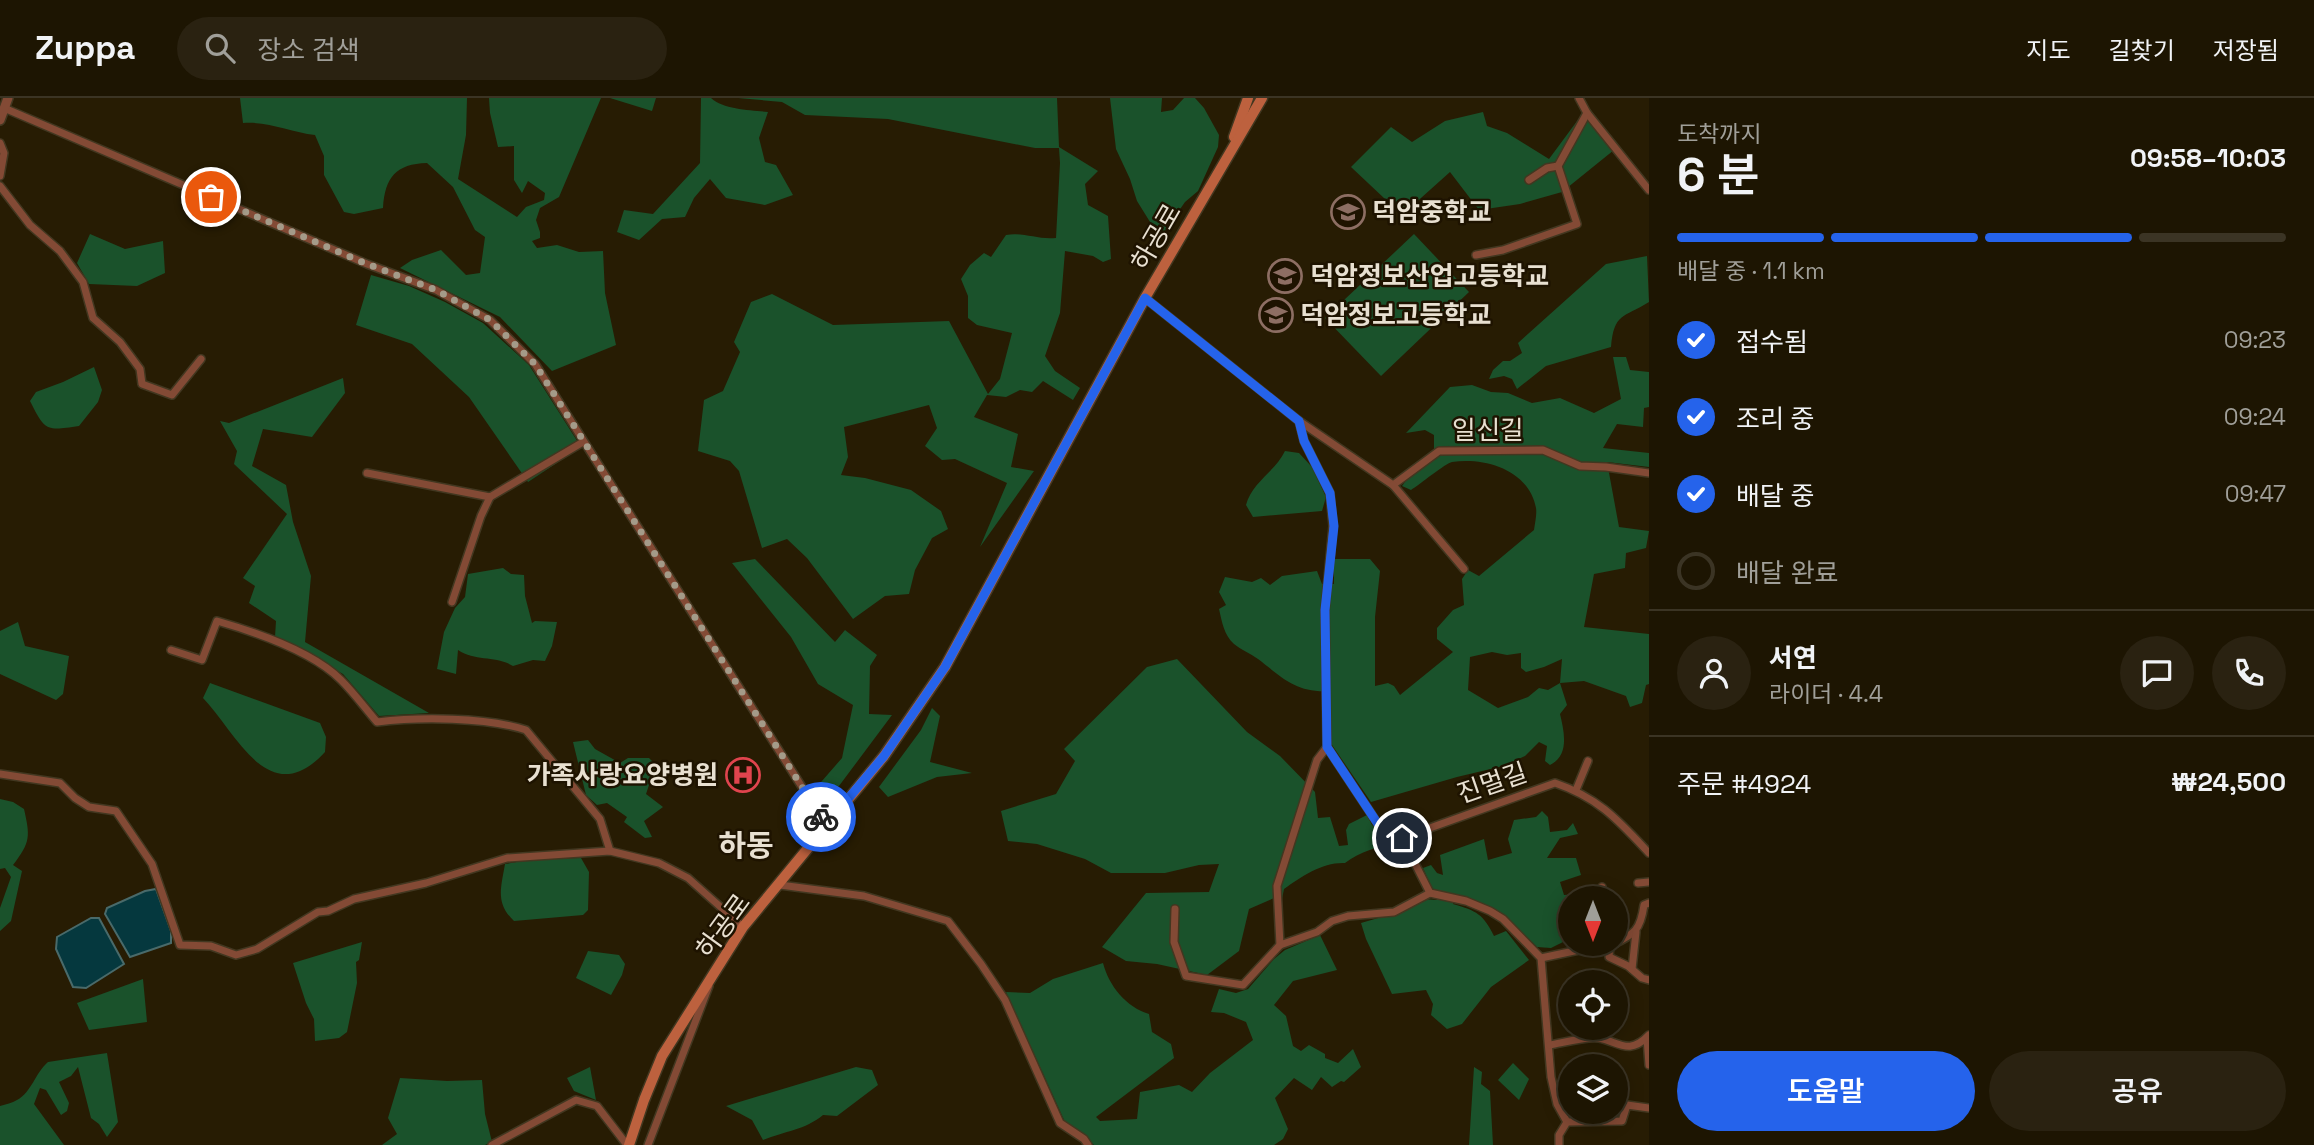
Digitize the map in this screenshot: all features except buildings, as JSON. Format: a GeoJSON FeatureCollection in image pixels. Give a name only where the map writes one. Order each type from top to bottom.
{"type":"FeatureCollection","features":[{"type":"Feature","properties":{"kind":"main road"},"geometry":{"type":"LineString","coordinates":[[1227,156],[1248,98]]}},
{"type":"Feature","properties":{"kind":"main road","name":"하공로"},"geometry":{"type":"LineString","coordinates":[[628,1145],[662,1056],[743,927],[884,756],[945,667],[1145,298],[1262,98]]}},
{"type":"Feature","properties":{"kind":"main road"},"geometry":{"type":"LineString","coordinates":[[1248,122],[1270,98]]}},
{"type":"Feature","properties":{"kind":"street"},"geometry":{"type":"LineString","coordinates":[[1579,98],[1587,113],[1649,190]]}},
{"type":"Feature","properties":{"kind":"street"},"geometry":{"type":"LineString","coordinates":[[0,120],[6,103],[367,264],[436,290],[490,320],[535,364],[826,825]]}},
{"type":"Feature","properties":{"kind":"street"},"geometry":{"type":"LineString","coordinates":[[1476,255],[1503,250],[1577,224],[1558,166],[1587,113]]}},
{"type":"Feature","properties":{"kind":"street"},"geometry":{"type":"LineString","coordinates":[[0,143],[4,153],[0,176]]}},
{"type":"Feature","properties":{"kind":"street"},"geometry":{"type":"LineString","coordinates":[[1529,180],[1547,168],[1558,166]]}},
{"type":"Feature","properties":{"kind":"street"},"geometry":{"type":"LineString","coordinates":[[0,186],[30,225],[60,251],[83,282],[93,318],[120,342],[140,369],[142,384],[172,395],[201,359]]}},
{"type":"Feature","properties":{"kind":"street"},"geometry":{"type":"LineString","coordinates":[[1145,298],[1299,421],[1393,485],[1464,569]]}},
{"type":"Feature","properties":{"kind":"street"},"geometry":{"type":"LineString","coordinates":[[1299,421],[1304,441],[1330,493],[1334,526],[1325,610],[1327,747],[1378,824],[1402,838],[1430,893]]}},
{"type":"Feature","properties":{"kind":"street"},"geometry":{"type":"LineString","coordinates":[[452,602],[490,497],[583,442]]}},
{"type":"Feature","properties":{"kind":"street","name":"일신길"},"geometry":{"type":"LineString","coordinates":[[1393,485],[1439,451],[1543,450],[1580,466],[1649,473]]}},
{"type":"Feature","properties":{"kind":"street"},"geometry":{"type":"LineString","coordinates":[[368,473],[490,497]]}},
{"type":"Feature","properties":{"kind":"street"},"geometry":{"type":"LineString","coordinates":[[171,650],[202,660],[217,621],[258,632],[321,665],[340,678],[377,722],[446,720],[510,725],[526,730],[600,819],[610,851]]}},
{"type":"Feature","properties":{"kind":"street"},"geometry":{"type":"LineString","coordinates":[[1280,945],[1276,886],[1317,760],[1327,747]]}},
{"type":"Feature","properties":{"kind":"street"},"geometry":{"type":"LineString","coordinates":[[1576,790],[1588,761]]}},
{"type":"Feature","properties":{"kind":"street"},"geometry":{"type":"LineString","coordinates":[[0,775],[60,783],[89,807],[116,811],[152,864],[180,945],[211,946],[236,955],[257,949],[318,912],[328,911],[354,899],[426,883],[506,858],[610,851],[659,863],[688,878],[743,927]]}},
{"type":"Feature","properties":{"kind":"street","name":"진멀길"},"geometry":{"type":"LineString","coordinates":[[1402,838],[1555,783],[1576,790],[1609,810],[1649,853]]}},
{"type":"Feature","properties":{"kind":"street"},"geometry":{"type":"LineString","coordinates":[[1638,883],[1649,882]]}},
{"type":"Feature","properties":{"kind":"street"},"geometry":{"type":"LineString","coordinates":[[780,885],[864,896],[948,921],[1005,1000],[1060,1124],[1084,1139],[1088,1145]]}},
{"type":"Feature","properties":{"kind":"street"},"geometry":{"type":"LineString","coordinates":[[1175,909],[1174,942],[1186,976],[1243,985],[1280,945],[1317,932],[1332,921],[1348,916],[1394,912],[1430,893],[1466,901],[1490,911],[1503,919],[1541,958],[1551,1077],[1558,1104]]}},
{"type":"Feature","properties":{"kind":"street"},"geometry":{"type":"LineString","coordinates":[[1632,969],[1636,932],[1642,921],[1644,905],[1649,903]]}},
{"type":"Feature","properties":{"kind":"street"},"geometry":{"type":"LineString","coordinates":[[1628,936],[1636,932]]}},
{"type":"Feature","properties":{"kind":"street"},"geometry":{"type":"LineString","coordinates":[[1541,958],[1558,954]]}},
{"type":"Feature","properties":{"kind":"street"},"geometry":{"type":"LineString","coordinates":[[1609,956],[1649,980]]}},
{"type":"Feature","properties":{"kind":"street"},"geometry":{"type":"LineString","coordinates":[[648,1145],[712,976]]}},
{"type":"Feature","properties":{"kind":"street"},"geometry":{"type":"LineString","coordinates":[[1550,1045],[1598,1038],[1626,1047],[1641,1043],[1648,1037]]}},
{"type":"Feature","properties":{"kind":"street"},"geometry":{"type":"LineString","coordinates":[[1648,1037],[1649,1065]]}},
{"type":"Feature","properties":{"kind":"street"},"geometry":{"type":"LineString","coordinates":[[492,1145],[576,1100],[597,1106],[628,1145]]}},
{"type":"Feature","properties":{"kind":"street"},"geometry":{"type":"LineString","coordinates":[[1628,1105],[1649,1108]]}},
{"type":"Feature","properties":{"kind":"street"},"geometry":{"type":"LineString","coordinates":[[1559,1145],[1559,1135],[1566,1124]]}},
{"type":"Feature","properties":{"kind":"green space"},"geometry":{"type":"Polygon","coordinates":[[[240,98],[467,98],[466,135],[458,179],[517,217],[526,207],[544,200],[545,193],[528,181],[522,193],[514,180],[514,146],[498,147],[489,98],[601,98],[559,197],[540,208],[536,220],[540,238],[532,241],[537,248],[557,245],[579,252],[603,251],[605,293],[616,345],[552,371],[500,317],[400,268],[412,260],[441,250],[466,275],[480,273],[485,237],[475,230],[453,187],[427,163],[407,166],[394,174],[386,188],[383,208],[354,214],[344,212],[324,175],[324,156],[315,135],[243,123],[240,98]]]}},
{"type":"Feature","properties":{"kind":"green space"},"geometry":{"type":"Polygon","coordinates":[[[610,98],[656,98],[652,111],[610,98]]]}},
{"type":"Feature","properties":{"kind":"green space"},"geometry":{"type":"Polygon","coordinates":[[[701,98],[711,98],[730,107],[768,112],[759,138],[765,162],[776,165],[793,195],[765,205],[726,198],[710,179],[694,198],[685,217],[662,219],[639,240],[617,232],[624,210],[653,214],[700,163],[701,98]]]}},
{"type":"Feature","properties":{"kind":"green space"},"geometry":{"type":"Polygon","coordinates":[[[738,98],[1057,98],[1059,147],[1098,171],[1085,184],[1088,205],[1108,216],[1111,259],[1103,262],[1093,256],[1065,251],[1060,313],[1045,356],[1055,371],[1080,388],[1073,400],[1043,381],[1032,392],[1020,390],[1006,397],[987,395],[974,417],[1018,434],[1011,467],[1034,471],[980,547],[1007,483],[955,459],[942,460],[925,446],[937,428],[929,405],[844,427],[848,457],[841,475],[911,490],[941,511],[948,529],[932,538],[915,570],[909,594],[885,596],[853,619],[807,558],[787,539],[762,548],[739,471],[730,461],[698,451],[704,400],[723,391],[740,352],[734,342],[751,302],[772,294],[833,325],[949,321],[988,394],[1000,379],[1012,333],[977,325],[968,318],[968,296],[961,279],[970,265],[984,253],[991,257],[1006,235],[1056,238],[1059,148],[1035,148],[888,119],[805,115],[782,102],[738,98]]]}},
{"type":"Feature","properties":{"kind":"green space"},"geometry":{"type":"Polygon","coordinates":[[[1110,98],[1162,98],[1161,112],[1173,110],[1184,98],[1195,98],[1204,108],[1219,135],[1218,147],[1198,191],[1185,202],[1160,238],[1137,201],[1116,149],[1110,98]]]}},
{"type":"Feature","properties":{"kind":"green space"},"geometry":{"type":"Polygon","coordinates":[[[1483,112],[1487,126],[1507,133],[1549,159],[1583,113],[1614,150],[1562,192],[1520,204],[1479,210],[1450,172],[1402,215],[1351,167],[1391,127],[1412,142],[1445,121],[1483,112]]]}},
{"type":"Feature","properties":{"kind":"green space"},"geometry":{"type":"Polygon","coordinates":[[[90,234],[125,249],[163,241],[165,273],[137,286],[89,284],[77,263],[90,234]]]}},
{"type":"Feature","properties":{"kind":"green space"},"geometry":{"type":"Polygon","coordinates":[[[1414,234],[1469,292],[1381,376],[1325,318],[1414,234]]]}},
{"type":"Feature","properties":{"kind":"green space"},"geometry":{"type":"Polygon","coordinates":[[[1647,256],[1649,302],[1617,322],[1611,347],[1546,366],[1517,389],[1512,379],[1504,376],[1489,379],[1493,370],[1503,361],[1510,361],[1522,353],[1518,343],[1606,264],[1647,256]]]}},
{"type":"Feature","properties":{"kind":"green space"},"geometry":{"type":"Polygon","coordinates":[[[371,275],[409,286],[483,323],[529,365],[581,447],[528,482],[469,397],[412,344],[356,325],[371,275]]]}},
{"type":"Feature","properties":{"kind":"green space"},"geometry":{"type":"Polygon","coordinates":[[[1613,357],[1626,357],[1630,370],[1649,372],[1649,407],[1644,408],[1643,427],[1617,424],[1603,448],[1649,453],[1649,467],[1607,462],[1619,527],[1649,531],[1646,548],[1626,553],[1625,568],[1594,574],[1584,627],[1649,634],[1649,684],[1646,685],[1642,703],[1630,707],[1626,696],[1584,681],[1560,683],[1567,705],[1560,714],[1564,742],[1561,755],[1550,765],[1545,761],[1547,746],[1539,742],[1525,756],[1503,766],[1371,802],[1332,745],[1330,691],[1308,690],[1291,683],[1228,637],[1219,609],[1226,605],[1219,592],[1225,577],[1252,582],[1261,578],[1270,585],[1282,576],[1317,571],[1322,584],[1334,584],[1334,559],[1370,559],[1380,571],[1375,617],[1375,686],[1388,683],[1394,686],[1400,695],[1453,652],[1437,639],[1437,628],[1453,610],[1464,605],[1462,579],[1468,570],[1479,576],[1534,530],[1536,513],[1532,495],[1525,484],[1515,475],[1491,464],[1452,462],[1411,490],[1402,486],[1408,478],[1434,459],[1434,435],[1425,430],[1406,433],[1450,387],[1472,385],[1491,392],[1508,393],[1532,403],[1560,398],[1594,413],[1621,399],[1613,357]],[[1492,652],[1470,657],[1468,690],[1498,708],[1528,697],[1539,688],[1548,690],[1560,683],[1562,659],[1526,672],[1521,668],[1521,653],[1507,655],[1492,652]]]}},
{"type":"Feature","properties":{"kind":"green space"},"geometry":{"type":"Polygon","coordinates":[[[94,367],[102,390],[98,402],[79,426],[53,428],[43,423],[30,401],[36,392],[94,367]]]}},
{"type":"Feature","properties":{"kind":"green space"},"geometry":{"type":"Polygon","coordinates":[[[343,378],[345,393],[312,437],[263,429],[252,466],[286,485],[293,522],[311,576],[305,642],[429,713],[379,716],[343,674],[275,637],[276,621],[249,603],[255,586],[243,578],[287,514],[234,464],[237,451],[220,421],[229,423],[343,378]]]}},
{"type":"Feature","properties":{"kind":"green space"},"geometry":{"type":"Polygon","coordinates":[[[1285,451],[1299,453],[1312,467],[1326,497],[1322,511],[1253,517],[1246,505],[1249,497],[1285,451]]]}},
{"type":"Feature","properties":{"kind":"green space"},"geometry":{"type":"Polygon","coordinates":[[[755,559],[835,642],[845,630],[877,655],[870,666],[869,714],[892,715],[839,786],[824,799],[815,789],[842,758],[853,705],[818,684],[791,637],[732,563],[755,559]]]}},
{"type":"Feature","properties":{"kind":"green space"},"geometry":{"type":"Polygon","coordinates":[[[503,568],[511,574],[524,575],[525,596],[532,623],[557,622],[552,646],[545,661],[533,660],[513,666],[458,650],[456,674],[437,669],[444,632],[455,608],[465,597],[468,574],[503,568]]]}},
{"type":"Feature","properties":{"kind":"green space"},"geometry":{"type":"Polygon","coordinates":[[[18,622],[25,646],[69,656],[63,694],[56,700],[0,674],[0,631],[18,622]]]}},
{"type":"Feature","properties":{"kind":"green space"},"geometry":{"type":"Polygon","coordinates":[[[1177,659],[1247,732],[1280,756],[1315,792],[1318,818],[1330,817],[1339,846],[1348,845],[1346,830],[1349,824],[1367,815],[1372,825],[1396,840],[1345,863],[1313,871],[1284,889],[1282,899],[1274,898],[1249,909],[1239,951],[1207,975],[1157,964],[1126,961],[1102,947],[1146,893],[1209,892],[1219,864],[1199,865],[1165,873],[1111,873],[1085,859],[1037,844],[1008,841],[1001,811],[1056,794],[1075,761],[1064,749],[1147,667],[1177,659]]]}},
{"type":"Feature","properties":{"kind":"green space"},"geometry":{"type":"Polygon","coordinates":[[[210,683],[320,723],[326,737],[325,752],[305,769],[287,774],[270,771],[255,761],[241,746],[203,698],[210,683]]]}},
{"type":"Feature","properties":{"kind":"green space"},"geometry":{"type":"Polygon","coordinates":[[[932,708],[940,716],[930,762],[972,773],[937,777],[888,797],[879,787],[921,730],[932,708]]]}},
{"type":"Feature","properties":{"kind":"green space"},"geometry":{"type":"Polygon","coordinates":[[[588,740],[595,749],[620,763],[628,758],[649,758],[657,766],[657,783],[649,785],[646,794],[663,807],[644,821],[652,837],[645,838],[624,822],[627,817],[607,803],[597,805],[586,795],[573,742],[588,740]]]}},
{"type":"Feature","properties":{"kind":"green space"},"geometry":{"type":"Polygon","coordinates":[[[0,799],[13,802],[24,809],[28,838],[13,865],[22,871],[11,921],[0,931],[0,908],[11,877],[5,868],[0,869],[0,799]]]}},
{"type":"Feature","properties":{"kind":"green space"},"geometry":{"type":"Polygon","coordinates":[[[1542,811],[1548,817],[1550,832],[1567,830],[1573,823],[1578,834],[1560,838],[1547,858],[1576,858],[1581,875],[1560,882],[1561,886],[1558,886],[1558,944],[1551,948],[1537,947],[1500,915],[1455,897],[1453,904],[1478,914],[1494,936],[1506,931],[1529,960],[1491,987],[1462,1024],[1447,1029],[1431,1015],[1433,1004],[1426,990],[1392,994],[1361,923],[1385,916],[1423,899],[1437,900],[1423,868],[1431,865],[1437,873],[1443,875],[1440,855],[1484,839],[1488,860],[1512,853],[1508,839],[1514,820],[1536,817],[1542,811]]]}},
{"type":"Feature","properties":{"kind":"green space"},"geometry":{"type":"Polygon","coordinates":[[[581,858],[589,872],[588,910],[583,915],[514,921],[508,914],[501,895],[505,864],[534,859],[581,858]]]}},
{"type":"Feature","properties":{"kind":"green space"},"geometry":{"type":"Polygon","coordinates":[[[1320,935],[1337,970],[1293,981],[1274,1005],[1286,1016],[1293,1046],[1301,1051],[1309,1045],[1325,1054],[1325,1058],[1338,1063],[1353,1049],[1361,1067],[1344,1082],[1332,1087],[1321,1077],[1312,1090],[1294,1078],[1275,1098],[1288,1129],[1283,1139],[1274,1145],[1094,1145],[1064,1120],[1006,992],[1030,993],[1053,979],[1103,963],[1114,987],[1126,1001],[1149,1014],[1152,1032],[1171,1044],[1174,1058],[1096,1117],[1100,1121],[1137,1119],[1140,1092],[1179,1085],[1192,1092],[1210,1073],[1253,1040],[1246,1022],[1224,1013],[1211,1012],[1219,989],[1236,993],[1248,989],[1285,950],[1320,935]]]}},
{"type":"Feature","properties":{"kind":"green space"},"geometry":{"type":"Polygon","coordinates":[[[362,942],[359,960],[356,962],[357,983],[347,1032],[339,1038],[315,1041],[314,1019],[293,963],[362,942]]]}},
{"type":"Feature","properties":{"kind":"green space"},"geometry":{"type":"Polygon","coordinates":[[[588,951],[619,955],[625,964],[611,995],[576,978],[588,951]]]}},
{"type":"Feature","properties":{"kind":"green space"},"geometry":{"type":"Polygon","coordinates":[[[143,979],[147,1022],[89,1030],[77,1003],[143,979]]]}},
{"type":"Feature","properties":{"kind":"green space"},"geometry":{"type":"Polygon","coordinates":[[[107,1053],[118,1122],[107,1137],[99,1124],[91,1118],[78,1067],[71,1076],[59,1082],[69,1103],[67,1111],[61,1115],[46,1090],[40,1088],[34,1104],[64,1145],[0,1145],[0,1106],[22,1097],[48,1062],[107,1053]]]}},
{"type":"Feature","properties":{"kind":"green space"},"geometry":{"type":"Polygon","coordinates":[[[1513,1063],[1529,1079],[1519,1100],[1498,1080],[1513,1063]]]}},
{"type":"Feature","properties":{"kind":"green space"},"geometry":{"type":"Polygon","coordinates":[[[590,1067],[596,1100],[574,1091],[567,1078],[590,1067]]]}},
{"type":"Feature","properties":{"kind":"green space"},"geometry":{"type":"Polygon","coordinates":[[[856,1067],[872,1070],[878,1085],[837,1116],[823,1115],[802,1127],[763,1140],[752,1120],[726,1106],[856,1067]]]}},
{"type":"Feature","properties":{"kind":"green space"},"geometry":{"type":"Polygon","coordinates":[[[1474,1067],[1482,1072],[1481,1084],[1490,1091],[1493,1145],[1469,1145],[1474,1067]]]}},
{"type":"Feature","properties":{"kind":"green space"},"geometry":{"type":"Polygon","coordinates":[[[400,1078],[482,1080],[485,1114],[492,1142],[485,1145],[382,1145],[397,1134],[388,1118],[400,1078]]]}},
{"type":"Feature","properties":{"kind":"water"},"geometry":{"type":"Polygon","coordinates":[[[156,889],[171,931],[171,943],[130,957],[105,914],[107,908],[145,891],[156,889]]]}},
{"type":"Feature","properties":{"kind":"water"},"geometry":{"type":"Polygon","coordinates":[[[91,918],[99,918],[124,964],[86,988],[73,987],[56,949],[57,937],[91,918]]]}},
{"type":"Feature","properties":{"kind":"way so far"},"geometry":{"type":"LineString","coordinates":[[211,197],[367,264],[436,290],[490,320],[535,364],[821,817]]}},
{"type":"Feature","properties":{"kind":"place","name":"덕암중학교"},"geometry":{"type":"Point","coordinates":[1348,212]}},
{"type":"Feature","properties":{"kind":"place","name":"덕암정보산업고등학교"},"geometry":{"type":"Point","coordinates":[1285,276]}},
{"type":"Feature","properties":{"kind":"place","name":"덕암정보고등학교"},"geometry":{"type":"Point","coordinates":[1276,315]}},
{"type":"Feature","properties":{"kind":"place","name":"가족사랑요양병원"},"geometry":{"type":"Point","coordinates":[743,775]}},
{"type":"Feature","properties":{"kind":"district","name":"하동"},"geometry":{"type":"Point","coordinates":[746,845]}},
{"type":"Feature","properties":{"kind":"route"},"geometry":{"type":"LineString","coordinates":[[821,817],[826,825],[884,756],[945,667],[1145,298],[1299,421],[1304,441],[1330,493],[1334,526],[1325,610],[1327,747],[1378,824],[1402,838]]}}]}
